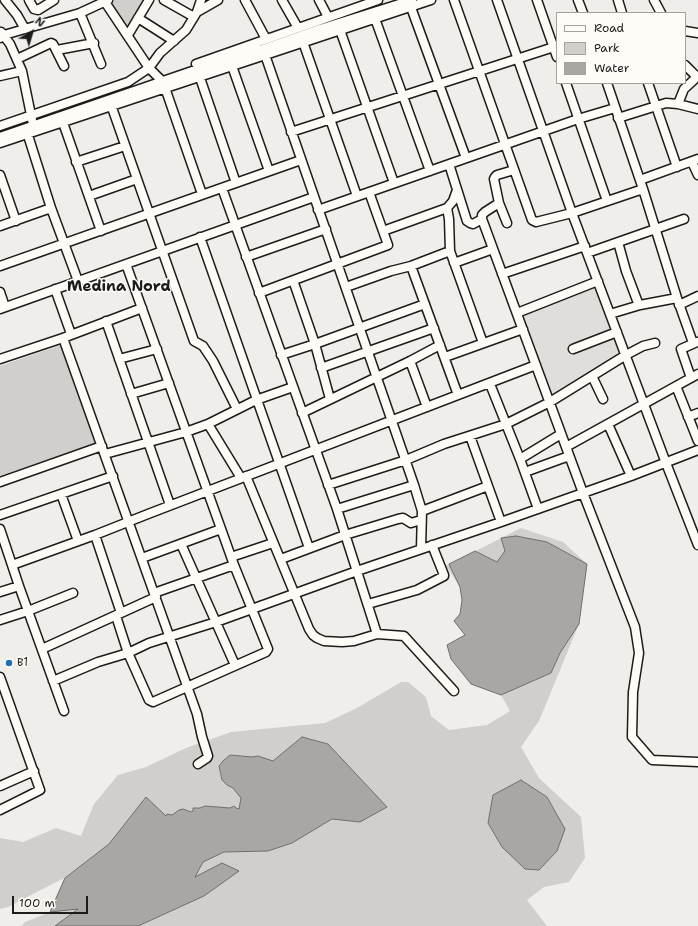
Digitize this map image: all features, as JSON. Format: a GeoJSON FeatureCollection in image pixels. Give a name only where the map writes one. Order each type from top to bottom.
{"type":"FeatureCollection","features":[{"type":"Feature","properties":{"kind":"street"},"geometry":{"type":"LineString","coordinates":[[4,0],[17,15],[25,29]]}},
{"type":"Feature","properties":{"kind":"street"},"geometry":{"type":"LineString","coordinates":[[29,0],[34,9],[38,10],[54,0]]}},
{"type":"Feature","properties":{"kind":"street"},"geometry":{"type":"LineString","coordinates":[[128,35],[149,0]]}},
{"type":"Feature","properties":{"kind":"street"},"geometry":{"type":"LineString","coordinates":[[164,0],[196,14]]}},
{"type":"Feature","properties":{"kind":"street"},"geometry":{"type":"LineString","coordinates":[[0,126],[128,82],[150,68],[160,53],[186,30],[196,14],[201,0]]}},
{"type":"Feature","properties":{"kind":"street"},"geometry":{"type":"LineString","coordinates":[[196,14],[218,0]]}},
{"type":"Feature","properties":{"kind":"street"},"geometry":{"type":"LineString","coordinates":[[245,0],[266,39]]}},
{"type":"Feature","properties":{"kind":"street"},"geometry":{"type":"LineString","coordinates":[[282,0],[298,28]]}},
{"type":"Feature","properties":{"kind":"street"},"geometry":{"type":"LineString","coordinates":[[319,0],[328,17]]}},
{"type":"Feature","properties":{"kind":"street"},"geometry":{"type":"LineString","coordinates":[[350,0],[355,8]]}},
{"type":"Feature","properties":{"kind":"street"},"geometry":{"type":"LineString","coordinates":[[0,143],[29,130],[110,103],[266,39],[378,0]]}},
{"type":"Feature","properties":{"kind":"street"},"geometry":{"type":"LineString","coordinates":[[199,73],[340,30],[410,3],[431,0]]}},
{"type":"Feature","properties":{"kind":"street"},"geometry":{"type":"LineString","coordinates":[[454,0],[532,220],[536,222],[572,213],[607,201],[677,167],[695,161],[698,175]]}},
{"type":"Feature","properties":{"kind":"street"},"geometry":{"type":"LineString","coordinates":[[498,0],[572,213],[698,545]]}},
{"type":"Feature","properties":{"kind":"street"},"geometry":{"type":"LineString","coordinates":[[292,132],[555,46],[537,0]]}},
{"type":"Feature","properties":{"kind":"street"},"geometry":{"type":"LineString","coordinates":[[578,0],[583,12]]}},
{"type":"Feature","properties":{"kind":"street"},"geometry":{"type":"LineString","coordinates":[[618,0],[622,12]]}},
{"type":"Feature","properties":{"kind":"street"},"geometry":{"type":"LineString","coordinates":[[654,0],[660,12]]}},
{"type":"Feature","properties":{"kind":"street"},"geometry":{"type":"LineString","coordinates":[[78,281],[51,208],[29,130],[31,115],[22,71],[17,59],[1,35],[80,13],[107,1],[150,68],[163,82],[202,194]]}},
{"type":"Feature","properties":{"kind":"street"},"geometry":{"type":"LineString","coordinates":[[410,3],[466,158]]}},
{"type":"Feature","properties":{"kind":"street"},"geometry":{"type":"LineString","coordinates":[[80,13],[101,64]]}},
{"type":"Feature","properties":{"kind":"street"},"geometry":{"type":"LineString","coordinates":[[110,103],[125,94],[163,82],[232,66],[320,29],[374,16]]}},
{"type":"Feature","properties":{"kind":"street"},"geometry":{"type":"LineString","coordinates":[[374,16],[430,171]]}},
{"type":"Feature","properties":{"kind":"street"},"geometry":{"type":"LineString","coordinates":[[138,18],[174,41]]}},
{"type":"Feature","properties":{"kind":"street"},"geometry":{"type":"LineString","coordinates":[[340,30],[394,184]]}},
{"type":"Feature","properties":{"kind":"street"},"geometry":{"type":"LineString","coordinates":[[686,30],[698,33]]}},
{"type":"Feature","properties":{"kind":"street"},"geometry":{"type":"LineString","coordinates":[[17,59],[51,42],[57,50],[64,66]]}},
{"type":"Feature","properties":{"kind":"street"},"geometry":{"type":"LineString","coordinates":[[303,42],[356,196]]}},
{"type":"Feature","properties":{"kind":"street"},"geometry":{"type":"LineString","coordinates":[[57,50],[94,44]]}},
{"type":"Feature","properties":{"kind":"street"},"geometry":{"type":"LineString","coordinates":[[264,52],[414,485],[422,511],[421,549]]}},
{"type":"Feature","properties":{"kind":"street"},"geometry":{"type":"LineString","coordinates":[[232,66],[269,171]]}},
{"type":"Feature","properties":{"kind":"street"},"geometry":{"type":"LineString","coordinates":[[678,104],[684,89],[698,77],[686,66]]}},
{"type":"Feature","properties":{"kind":"street"},"geometry":{"type":"LineString","coordinates":[[0,76],[22,71]]}},
{"type":"Feature","properties":{"kind":"street"},"geometry":{"type":"LineString","coordinates":[[199,73],[236,183]]}},
{"type":"Feature","properties":{"kind":"street"},"geometry":{"type":"LineString","coordinates":[[125,94],[128,82]]}},
{"type":"Feature","properties":{"kind":"street"},"geometry":{"type":"LineString","coordinates":[[566,84],[607,201]]}},
{"type":"Feature","properties":{"kind":"street"},"geometry":{"type":"LineString","coordinates":[[566,447],[694,376],[681,349],[696,343],[678,302],[656,230],[607,84]]}},
{"type":"Feature","properties":{"kind":"street"},"geometry":{"type":"LineString","coordinates":[[648,84],[677,167]]}},
{"type":"Feature","properties":{"kind":"street"},"geometry":{"type":"LineString","coordinates":[[110,103],[164,251],[194,341],[203,346],[213,361],[237,409]]}},
{"type":"Feature","properties":{"kind":"street"},"geometry":{"type":"LineString","coordinates":[[618,118],[666,103],[678,104],[698,109]]}},
{"type":"Feature","properties":{"kind":"street"},"geometry":{"type":"LineString","coordinates":[[318,210],[578,119],[615,108]]}},
{"type":"Feature","properties":{"kind":"street"},"geometry":{"type":"LineString","coordinates":[[61,119],[101,230]]}},
{"type":"Feature","properties":{"kind":"street"},"geometry":{"type":"LineString","coordinates":[[0,137],[29,130]]}},
{"type":"Feature","properties":{"kind":"street"},"geometry":{"type":"LineString","coordinates":[[76,162],[125,146]]}},
{"type":"Feature","properties":{"kind":"street"},"geometry":{"type":"LineString","coordinates":[[0,266],[301,160]]}},
{"type":"Feature","properties":{"kind":"street"},"geometry":{"type":"LineString","coordinates":[[449,164],[467,221],[473,224],[482,219]]}},
{"type":"Feature","properties":{"kind":"street"},"geometry":{"type":"LineString","coordinates":[[507,224],[499,203],[494,179],[497,175],[514,170]]}},
{"type":"Feature","properties":{"kind":"street"},"geometry":{"type":"LineString","coordinates":[[0,175],[16,220]]}},
{"type":"Feature","properties":{"kind":"street"},"geometry":{"type":"LineString","coordinates":[[89,196],[137,179]]}},
{"type":"Feature","properties":{"kind":"street"},"geometry":{"type":"LineString","coordinates":[[222,188],[337,509],[377,634]]}},
{"type":"Feature","properties":{"kind":"street"},"geometry":{"type":"LineString","coordinates":[[383,231],[447,208],[453,201],[457,190]]}},
{"type":"Feature","properties":{"kind":"street"},"geometry":{"type":"LineString","coordinates":[[259,293],[388,245],[369,192]]}},
{"type":"Feature","properties":{"kind":"street"},"geometry":{"type":"LineString","coordinates":[[0,292],[3,308],[314,197]]}},
{"type":"Feature","properties":{"kind":"street"},"geometry":{"type":"LineString","coordinates":[[499,203],[485,212],[482,215],[482,219],[569,456],[635,627],[639,653],[633,692],[632,737],[652,760],[698,762]]}},
{"type":"Feature","properties":{"kind":"street"},"geometry":{"type":"LineString","coordinates":[[0,226],[51,208]]}},
{"type":"Feature","properties":{"kind":"street"},"geometry":{"type":"LineString","coordinates":[[447,208],[450,251],[483,344]]}},
{"type":"Feature","properties":{"kind":"street"},"geometry":{"type":"LineString","coordinates":[[502,274],[586,249],[618,242],[684,219]]}},
{"type":"Feature","properties":{"kind":"street"},"geometry":{"type":"LineString","coordinates":[[246,257],[326,229]]}},
{"type":"Feature","properties":{"kind":"street"},"geometry":{"type":"LineString","coordinates":[[200,237],[309,548]]}},
{"type":"Feature","properties":{"kind":"street"},"geometry":{"type":"LineString","coordinates":[[618,242],[626,271],[640,305]]}},
{"type":"Feature","properties":{"kind":"street"},"geometry":{"type":"LineString","coordinates":[[454,263],[493,249]]}},
{"type":"Feature","properties":{"kind":"street"},"geometry":{"type":"LineString","coordinates":[[346,288],[450,251]]}},
{"type":"Feature","properties":{"kind":"street"},"geometry":{"type":"LineString","coordinates":[[95,535],[128,652],[151,702],[266,652],[268,648],[234,565],[126,264]]}},
{"type":"Feature","properties":{"kind":"street"},"geometry":{"type":"LineString","coordinates":[[411,266],[458,395]]}},
{"type":"Feature","properties":{"kind":"street"},"geometry":{"type":"LineString","coordinates":[[292,281],[315,344],[330,399]]}},
{"type":"Feature","properties":{"kind":"street"},"geometry":{"type":"LineString","coordinates":[[517,313],[598,281]]}},
{"type":"Feature","properties":{"kind":"street"},"geometry":{"type":"LineString","coordinates":[[55,289],[67,336],[102,446],[197,714],[208,755],[207,758],[198,764]]}},
{"type":"Feature","properties":{"kind":"street"},"geometry":{"type":"LineString","coordinates":[[610,314],[640,305],[678,302],[698,296]]}},
{"type":"Feature","properties":{"kind":"street"},"geometry":{"type":"LineString","coordinates":[[282,355],[425,304]]}},
{"type":"Feature","properties":{"kind":"street"},"geometry":{"type":"LineString","coordinates":[[0,360],[142,308]]}},
{"type":"Feature","properties":{"kind":"street"},"geometry":{"type":"LineString","coordinates":[[106,321],[170,505]]}},
{"type":"Feature","properties":{"kind":"street"},"geometry":{"type":"LineString","coordinates":[[321,368],[434,328]]}},
{"type":"Feature","properties":{"kind":"street"},"geometry":{"type":"LineString","coordinates":[[445,358],[523,329]]}},
{"type":"Feature","properties":{"kind":"street"},"geometry":{"type":"LineString","coordinates":[[573,349],[617,332]]}},
{"type":"Feature","properties":{"kind":"street"},"geometry":{"type":"LineString","coordinates":[[328,485],[406,460],[444,444],[506,424],[550,402],[626,355],[643,346],[655,343]]}},
{"type":"Feature","properties":{"kind":"street"},"geometry":{"type":"LineString","coordinates":[[302,413],[440,345]]}},
{"type":"Feature","properties":{"kind":"street"},"geometry":{"type":"LineString","coordinates":[[119,359],[157,349]]}},
{"type":"Feature","properties":{"kind":"street"},"geometry":{"type":"LineString","coordinates":[[410,361],[428,407]]}},
{"type":"Feature","properties":{"kind":"street"},"geometry":{"type":"LineString","coordinates":[[12,565],[95,535],[536,365]]}},
{"type":"Feature","properties":{"kind":"street"},"geometry":{"type":"LineString","coordinates":[[592,376],[603,399]]}},
{"type":"Feature","properties":{"kind":"street"},"geometry":{"type":"LineString","coordinates":[[131,394],[168,382]]}},
{"type":"Feature","properties":{"kind":"street"},"geometry":{"type":"LineString","coordinates":[[490,384],[538,509]]}},
{"type":"Feature","properties":{"kind":"street"},"geometry":{"type":"LineString","coordinates":[[676,386],[698,441]]}},
{"type":"Feature","properties":{"kind":"street"},"geometry":{"type":"LineString","coordinates":[[105,454],[186,432],[208,424],[256,400],[293,387]]}},
{"type":"Feature","properties":{"kind":"street"},"geometry":{"type":"LineString","coordinates":[[688,417],[698,414]]}},
{"type":"Feature","properties":{"kind":"street"},"geometry":{"type":"LineString","coordinates":[[208,424],[243,477],[281,559],[309,629],[317,638],[324,641],[342,642],[354,641],[377,634],[385,636],[401,636],[406,638],[454,691]]}},
{"type":"Feature","properties":{"kind":"street"},"geometry":{"type":"LineString","coordinates":[[608,424],[631,476]]}},
{"type":"Feature","properties":{"kind":"street"},"geometry":{"type":"LineString","coordinates":[[520,459],[561,434]]}},
{"type":"Feature","properties":{"kind":"street"},"geometry":{"type":"LineString","coordinates":[[470,436],[501,522]]}},
{"type":"Feature","properties":{"kind":"street"},"geometry":{"type":"LineString","coordinates":[[0,482],[102,446]]}},
{"type":"Feature","properties":{"kind":"street"},"geometry":{"type":"LineString","coordinates":[[53,681],[98,662],[538,509],[631,476],[698,450]]}},
{"type":"Feature","properties":{"kind":"street"},"geometry":{"type":"LineString","coordinates":[[525,472],[569,456]]}},
{"type":"Feature","properties":{"kind":"street"},"geometry":{"type":"LineString","coordinates":[[0,515],[113,476]]}},
{"type":"Feature","properties":{"kind":"street"},"geometry":{"type":"LineString","coordinates":[[337,509],[414,485]]}},
{"type":"Feature","properties":{"kind":"street"},"geometry":{"type":"LineString","coordinates":[[422,511],[488,486]]}},
{"type":"Feature","properties":{"kind":"street"},"geometry":{"type":"LineString","coordinates":[[61,494],[78,541]]}},
{"type":"Feature","properties":{"kind":"street"},"geometry":{"type":"LineString","coordinates":[[281,559],[345,535],[398,519],[403,518],[411,523],[421,520]]}},
{"type":"Feature","properties":{"kind":"street"},"geometry":{"type":"LineString","coordinates":[[0,529],[64,711]]}},
{"type":"Feature","properties":{"kind":"street"},"geometry":{"type":"LineString","coordinates":[[142,558],[221,529]]}},
{"type":"Feature","properties":{"kind":"street"},"geometry":{"type":"LineString","coordinates":[[231,556],[273,543]]}},
{"type":"Feature","properties":{"kind":"street"},"geometry":{"type":"LineString","coordinates":[[181,544],[235,665]]}},
{"type":"Feature","properties":{"kind":"street"},"geometry":{"type":"LineString","coordinates":[[368,604],[417,590],[444,576],[432,545]]}},
{"type":"Feature","properties":{"kind":"street"},"geometry":{"type":"LineString","coordinates":[[42,649],[118,615],[155,595],[196,578],[234,565]]}},
{"type":"Feature","properties":{"kind":"street"},"geometry":{"type":"LineString","coordinates":[[0,592],[19,586]]}},
{"type":"Feature","properties":{"kind":"street"},"geometry":{"type":"LineString","coordinates":[[0,620],[28,611],[73,593]]}},
{"type":"Feature","properties":{"kind":"street"},"geometry":{"type":"LineString","coordinates":[[0,677],[40,790],[0,810]]}},
{"type":"Feature","properties":{"kind":"street"},"geometry":{"type":"LineString","coordinates":[[0,786],[34,771]]}},
{"type":"Feature","properties":{"kind":"shaded area"},"geometry":{"type":"Polygon","coordinates":[[[595,284],[621,355],[553,394],[549,394],[522,317],[595,284]]]}},
{"type":"Feature","properties":{"kind":"green space"},"geometry":{"type":"Polygon","coordinates":[[[114,0],[146,0],[130,28],[110,9],[114,0]]]}},
{"type":"Feature","properties":{"kind":"green space"},"geometry":{"type":"Polygon","coordinates":[[[64,344],[98,445],[0,478],[0,366],[64,344]]]}},
{"type":"Feature","properties":{"kind":"green space"},"geometry":{"type":"Polygon","coordinates":[[[521,528],[563,542],[587,564],[579,624],[539,721],[521,747],[539,778],[581,817],[585,858],[569,882],[544,887],[527,900],[547,926],[22,926],[25,922],[50,912],[64,878],[8,907],[0,909],[0,838],[23,842],[56,828],[81,836],[94,804],[118,775],[146,767],[186,748],[231,732],[325,723],[357,708],[401,682],[408,682],[426,697],[431,716],[449,730],[487,725],[510,711],[501,695],[471,684],[451,659],[447,645],[465,635],[454,621],[460,614],[462,600],[460,587],[446,566],[521,528]]]}},
{"type":"Feature","properties":{"kind":"water"},"geometry":{"type":"Polygon","coordinates":[[[516,536],[547,542],[587,564],[579,624],[560,653],[551,673],[501,695],[471,684],[451,659],[447,645],[465,635],[454,621],[460,614],[462,600],[460,587],[449,564],[475,551],[497,562],[505,551],[501,538],[516,536]]]}},
{"type":"Feature","properties":{"kind":"water"},"geometry":{"type":"Polygon","coordinates":[[[302,737],[328,744],[387,807],[360,822],[332,819],[292,843],[268,851],[224,852],[203,862],[195,877],[222,863],[239,871],[204,896],[138,926],[55,926],[78,909],[50,912],[65,878],[109,844],[146,797],[166,816],[167,814],[172,815],[179,810],[183,809],[191,812],[193,811],[193,808],[205,806],[230,808],[234,806],[239,809],[241,798],[233,788],[222,780],[219,766],[223,761],[230,755],[252,757],[258,756],[273,761],[302,737]]]}},
{"type":"Feature","properties":{"kind":"water"},"geometry":{"type":"Polygon","coordinates":[[[521,780],[547,797],[565,829],[557,851],[539,870],[525,869],[502,847],[488,823],[493,795],[521,780]]]}},
{"type":"Feature","properties":{"kind":"place","name":"B1"},"geometry":{"type":"Point","coordinates":[9,663]}},
{"type":"Feature","properties":{"kind":"district","name":"Medina Nord"},"geometry":{"type":"Point","coordinates":[119,287]}}]}
